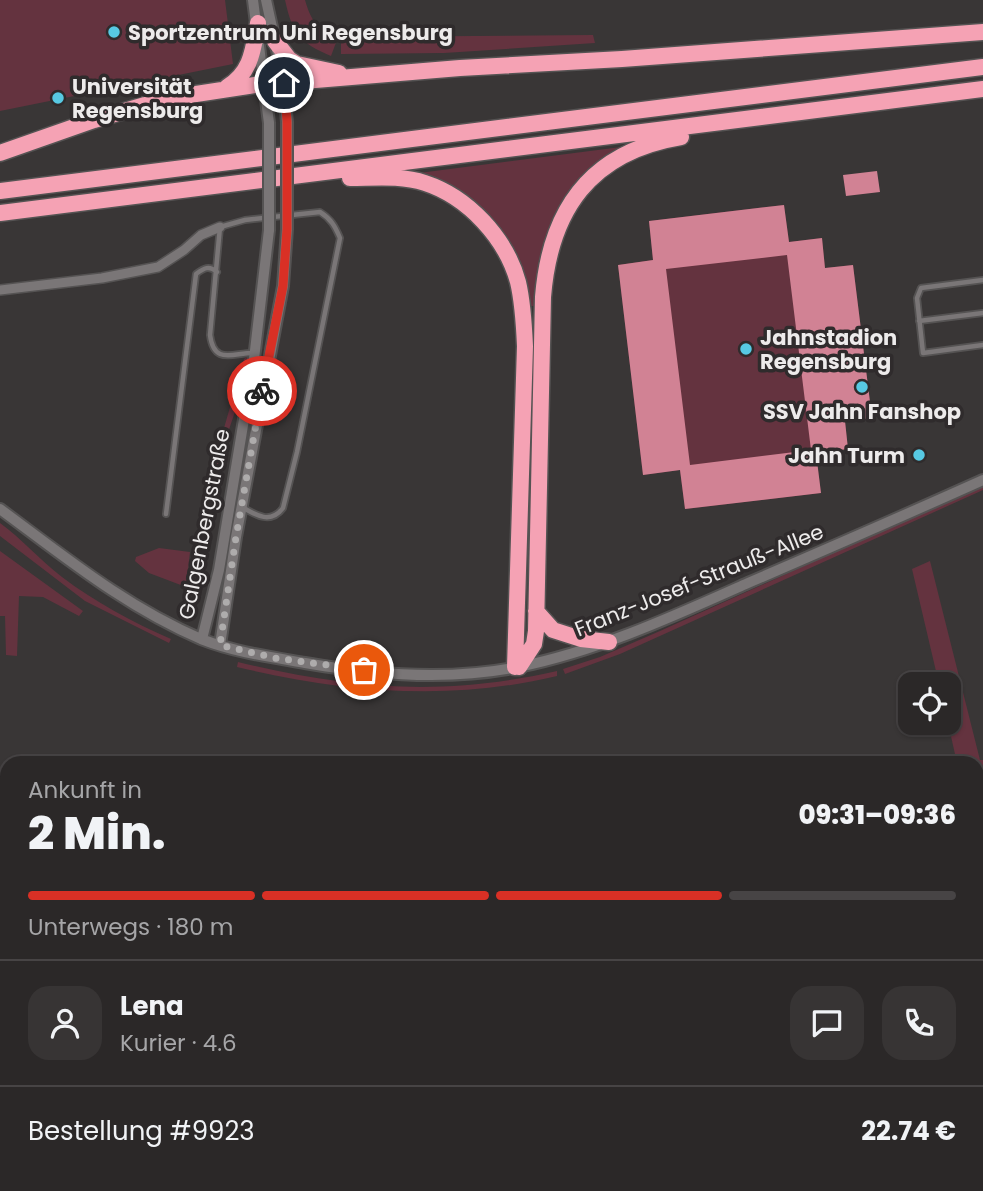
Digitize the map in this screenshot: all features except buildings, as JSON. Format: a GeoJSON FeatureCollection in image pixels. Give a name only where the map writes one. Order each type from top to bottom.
{"type":"FeatureCollection","features":[{"type":"Feature","properties":{"kind":"highway"},"geometry":{"type":"LineString","coordinates":[[222,89],[240,78],[247,70],[258,23]]}},
{"type":"Feature","properties":{"kind":"highway"},"geometry":{"type":"LineString","coordinates":[[0,153],[145,105],[222,89],[355,76],[983,32]]}},
{"type":"Feature","properties":{"kind":"highway"},"geometry":{"type":"LineString","coordinates":[[275,41],[289,60],[297,64],[355,76]]}},
{"type":"Feature","properties":{"kind":"highway"},"geometry":{"type":"LineString","coordinates":[[0,191],[983,67]]}},
{"type":"Feature","properties":{"kind":"highway"},"geometry":{"type":"LineString","coordinates":[[0,212],[983,89]]}},
{"type":"Feature","properties":{"kind":"highway"},"geometry":{"type":"LineString","coordinates":[[517,667],[534,644],[545,275],[557,229],[573,198],[592,177],[618,158],[665,140],[915,98]]}},
{"type":"Feature","properties":{"kind":"highway"},"geometry":{"type":"LineString","coordinates":[[208,187],[387,177],[424,183],[460,200],[485,222],[507,254],[520,293],[525,346],[517,667]]}},
{"type":"Feature","properties":{"kind":"highway"},"geometry":{"type":"LineString","coordinates":[[536,611],[553,630],[581,639],[609,642]]}},
{"type":"Feature","properties":{"kind":"street","name":"Galgenbergstraße"},"geometry":{"type":"LineString","coordinates":[[220,645],[224,533],[255,353],[269,230],[269,123],[253,0]]}},
{"type":"Feature","properties":{"kind":"street","name":"Galgenbergstraße"},"geometry":{"type":"LineString","coordinates":[[202,639],[236,537],[283,286],[287,229],[287,121],[284,83],[266,0]]}},
{"type":"Feature","properties":{"kind":"street"},"geometry":{"type":"LineString","coordinates":[[0,290],[102,278],[158,267],[201,235],[220,227]]}},
{"type":"Feature","properties":{"kind":"street","name":"Franz-Josef-Strauß-Allee"},"geometry":{"type":"LineString","coordinates":[[0,509],[124,600],[202,639],[245,652],[324,666],[383,673],[437,674],[517,667],[609,642],[730,592],[983,480]]}},
{"type":"Feature","properties":{"kind":"lane"},"geometry":{"type":"LineString","coordinates":[[242,506],[255,515],[267,518],[278,516],[283,508],[299,446],[340,238],[335,226],[320,212],[244,220],[220,227],[210,335],[212,346],[220,355],[255,353]]}},
{"type":"Feature","properties":{"kind":"lane"},"geometry":{"type":"LineString","coordinates":[[166,514],[196,274],[205,267],[212,267],[217,272]]}},
{"type":"Feature","properties":{"kind":"lane"},"geometry":{"type":"LineString","coordinates":[[983,280],[921,288],[917,298],[923,352],[983,345]]}},
{"type":"Feature","properties":{"kind":"lane"},"geometry":{"type":"LineString","coordinates":[[919,321],[983,313]]}},
{"type":"Feature","properties":{"kind":"shaded area","name":"Sportzentrum Uni Regensburg"},"geometry":{"type":"Polygon","coordinates":[[[0,0],[225,0],[233,64],[0,111],[0,0]]]}},
{"type":"Feature","properties":{"kind":"shaded area"},"geometry":{"type":"Polygon","coordinates":[[[285,0],[305,0],[316,24],[337,40],[331,56],[311,46],[299,36],[291,22],[285,0]]]}},
{"type":"Feature","properties":{"kind":"shaded area"},"geometry":{"type":"Polygon","coordinates":[[[593,35],[595,43],[444,53],[341,54],[341,37],[593,35]]]}},
{"type":"Feature","properties":{"kind":"shaded area"},"geometry":{"type":"Polygon","coordinates":[[[629,146],[578,182],[535,306],[529,306],[506,241],[411,174],[629,146]]]}},
{"type":"Feature","properties":{"kind":"shaded area","name":"Jahnstadion Regensburg"},"geometry":{"type":"Polygon","coordinates":[[[784,205],[789,242],[822,238],[825,268],[853,265],[872,418],[845,421],[848,449],[816,453],[821,493],[685,509],[680,470],[643,475],[618,265],[653,260],[649,221],[784,205]]]}},
{"type":"Feature","properties":{"kind":"shaded area"},"geometry":{"type":"Polygon","coordinates":[[[247,357],[239,400],[219,467],[213,466],[244,359],[247,357]]]}},
{"type":"Feature","properties":{"kind":"shaded area"},"geometry":{"type":"Polygon","coordinates":[[[983,485],[983,490],[620,654],[565,674],[563,669],[600,657],[660,631],[983,485]]]}},
{"type":"Feature","properties":{"kind":"shaded area"},"geometry":{"type":"Polygon","coordinates":[[[0,523],[75,586],[114,611],[171,639],[169,643],[85,601],[0,536],[0,523]]]}},
{"type":"Feature","properties":{"kind":"shaded area"},"geometry":{"type":"Polygon","coordinates":[[[159,548],[190,552],[186,587],[149,573],[135,561],[136,557],[159,548]]]}},
{"type":"Feature","properties":{"kind":"shaded area"},"geometry":{"type":"Polygon","coordinates":[[[0,551],[83,611],[79,616],[43,597],[19,596],[17,656],[6,655],[5,616],[0,616],[0,551]]]}},
{"type":"Feature","properties":{"kind":"shaded area"},"geometry":{"type":"Polygon","coordinates":[[[930,561],[958,672],[936,672],[912,569],[930,561]]]}},
{"type":"Feature","properties":{"kind":"shaded area"},"geometry":{"type":"Polygon","coordinates":[[[238,662],[358,684],[397,686],[475,684],[557,671],[557,676],[476,689],[396,691],[277,676],[237,667],[238,662]]]}},
{"type":"Feature","properties":{"kind":"shaded area"},"geometry":{"type":"Polygon","coordinates":[[[961,684],[979,756],[955,756],[951,735],[961,735],[961,684]]]}},
{"type":"Feature","properties":{"kind":"way so far"},"geometry":{"type":"LineString","coordinates":[[262,391],[230,571],[220,645],[275,658],[364,670]]}},
{"type":"Feature","properties":{"kind":"place","name":"Sportzentrum Uni Regensburg"},"geometry":{"type":"Point","coordinates":[114,32]}},
{"type":"Feature","properties":{"kind":"place","name":"Universität Regensburg"},"geometry":{"type":"Point","coordinates":[58,98]}},
{"type":"Feature","properties":{"kind":"place","name":"Jahnstadion Regensburg"},"geometry":{"type":"Point","coordinates":[746,349]}},
{"type":"Feature","properties":{"kind":"place","name":"SSV Jahn Fanshop"},"geometry":{"type":"Point","coordinates":[862,387]}},
{"type":"Feature","properties":{"kind":"place","name":"Jahn Turm"},"geometry":{"type":"Point","coordinates":[919,455]}},
{"type":"Feature","properties":{"kind":"route"},"geometry":{"type":"LineString","coordinates":[[262,391],[283,286],[287,229],[287,110],[284,83]]}}]}
